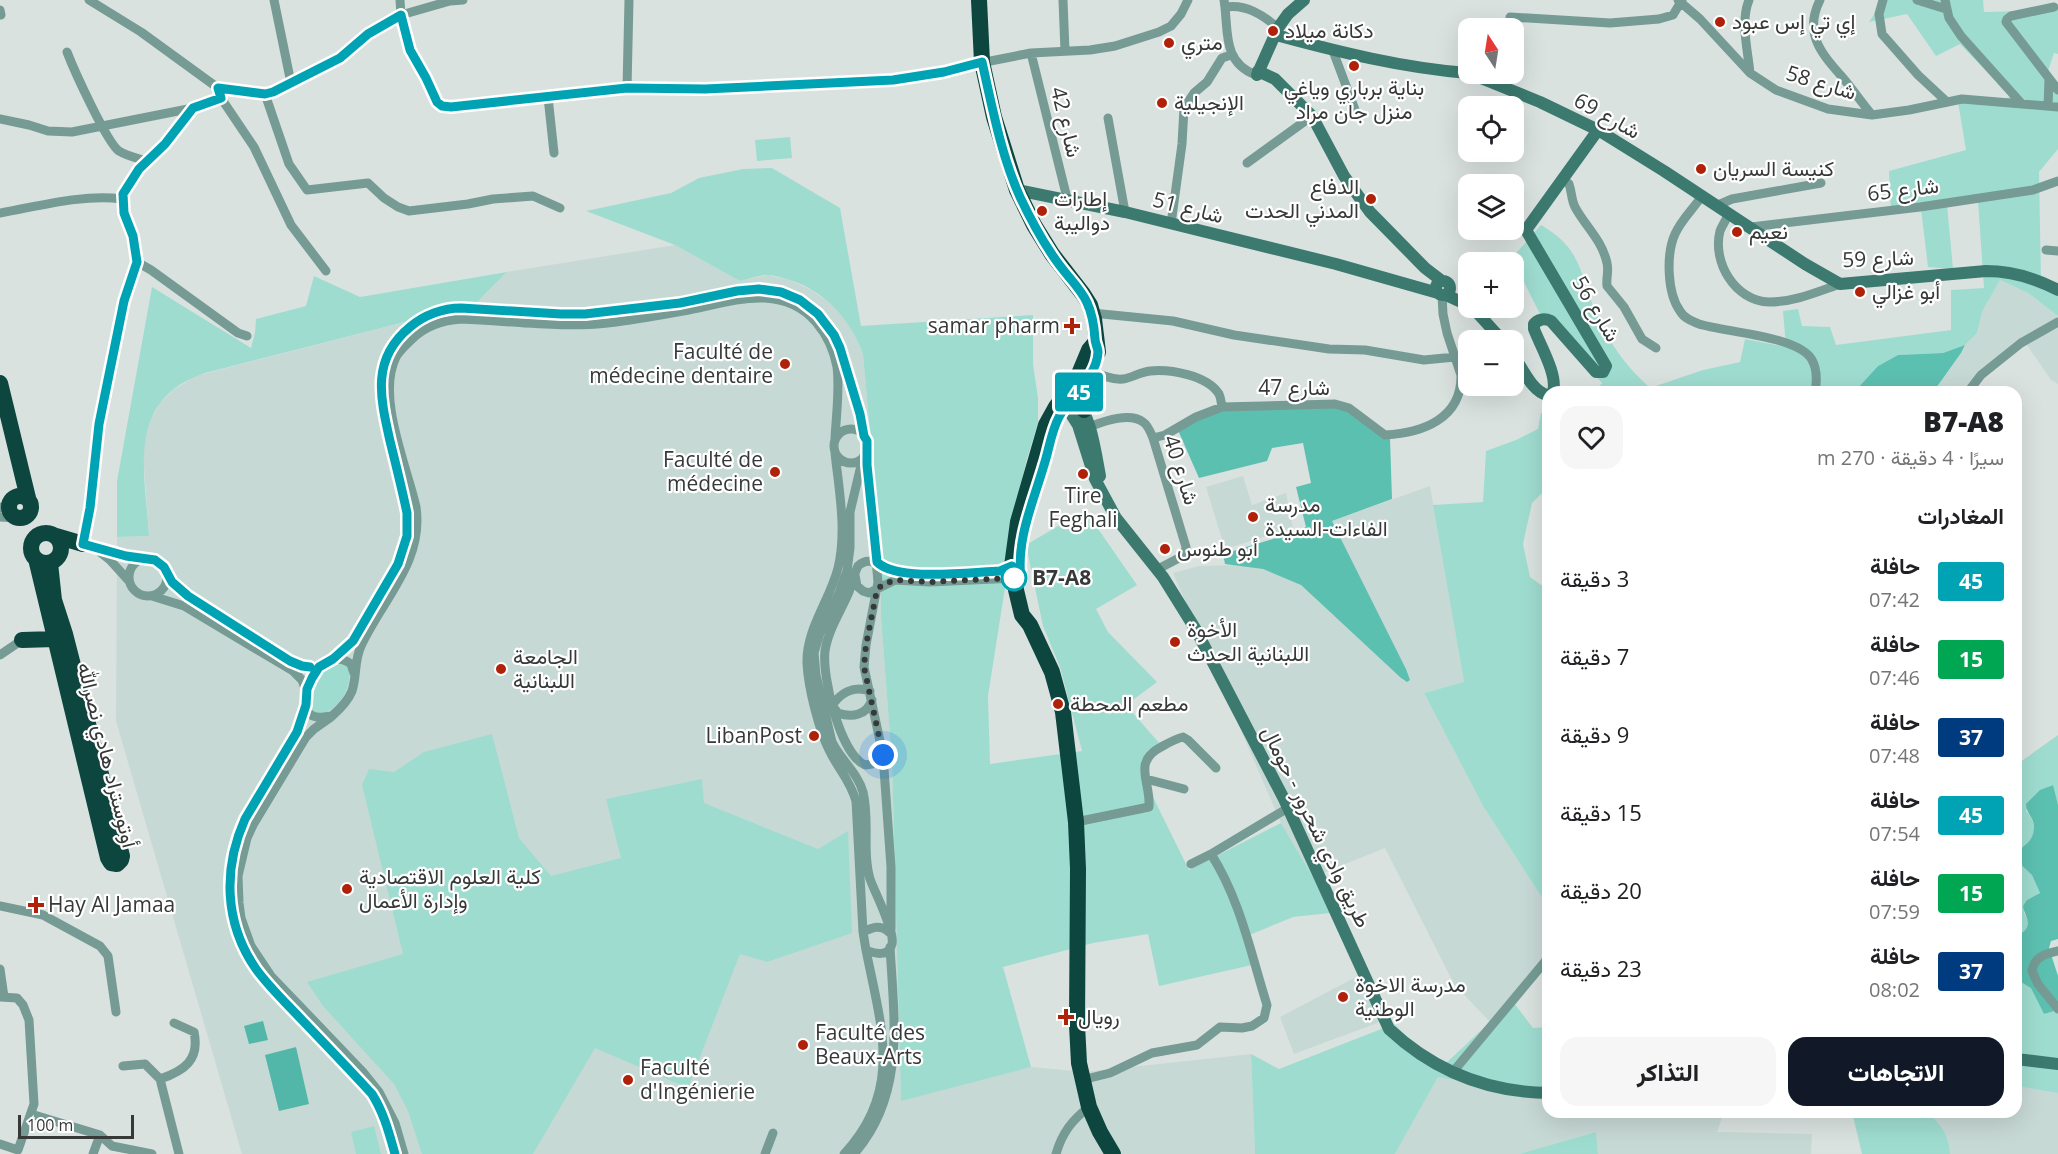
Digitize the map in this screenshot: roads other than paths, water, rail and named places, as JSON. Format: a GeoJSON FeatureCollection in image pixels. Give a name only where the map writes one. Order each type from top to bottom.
{"type":"FeatureCollection","features":[{"type":"Feature","properties":{"kind":"highway"},"geometry":{"type":"LineString","coordinates":[[978,0],[982,62],[994,117],[1017,190],[1030,218],[1052,254],[1083,294],[1092,313],[1098,351],[1091,371],[1091,395],[1072,400]]}},
{"type":"Feature","properties":{"kind":"highway"},"geometry":{"type":"LineString","coordinates":[[1095,343],[1089,350],[1072,400],[1058,419],[1053,432],[1025,524],[1017,571],[1030,625],[1059,692],[1067,739],[1076,822],[1079,1063],[1089,1107],[1113,1154]]}},
{"type":"Feature","properties":{"kind":"highway","name":"أوتوستراد هادي نصرالله"},"geometry":{"type":"LineString","coordinates":[[0,383],[15,509]]}},
{"type":"Feature","properties":{"kind":"highway","name":"أوتوستراد هادي نصرالله"},"geometry":{"type":"LineString","coordinates":[[0,427],[15,509],[46,549],[60,637],[108,858],[111,863],[117,864],[122,856],[60,637],[48,610],[46,549]]}},
{"type":"Feature","properties":{"kind":"highway"},"geometry":{"type":"LineString","coordinates":[[46,549],[88,546]]}},
{"type":"Feature","properties":{"kind":"highway"},"geometry":{"type":"LineString","coordinates":[[21,640],[43,621],[48,610]]}},
{"type":"Feature","properties":{"kind":"highway"},"geometry":{"type":"LineString","coordinates":[[21,640],[60,637]]}},
{"type":"Feature","properties":{"kind":"street"},"geometry":{"type":"LineString","coordinates":[[89,0],[141,32],[219,93],[254,147],[291,225],[326,270]]}},
{"type":"Feature","properties":{"kind":"street"},"geometry":{"type":"LineString","coordinates":[[274,0],[291,83]]}},
{"type":"Feature","properties":{"kind":"street"},"geometry":{"type":"LineString","coordinates":[[400,0],[401,15],[410,50],[437,102],[442,106],[480,105],[627,88],[705,89],[893,80],[1031,54],[1090,50],[1115,45],[1159,32],[1171,26],[1181,14],[1188,0]]}},
{"type":"Feature","properties":{"kind":"street"},"geometry":{"type":"LineString","coordinates":[[0,119],[54,132],[72,132],[193,108],[219,93],[265,94],[340,58],[368,34],[401,15],[450,1],[463,0]]}},
{"type":"Feature","properties":{"kind":"street"},"geometry":{"type":"LineString","coordinates":[[627,88],[629,0]]}},
{"type":"Feature","properties":{"kind":"street"},"geometry":{"type":"LineString","coordinates":[[1063,0],[1065,51]]}},
{"type":"Feature","properties":{"kind":"street"},"geometry":{"type":"LineString","coordinates":[[1260,74],[1275,35],[1288,14],[1304,0]]}},
{"type":"Feature","properties":{"kind":"street"},"geometry":{"type":"LineString","coordinates":[[1749,0],[1746,6],[1745,27],[1750,73]]}},
{"type":"Feature","properties":{"kind":"street"},"geometry":{"type":"LineString","coordinates":[[1820,0],[1813,27],[1819,49],[1872,115]]}},
{"type":"Feature","properties":{"kind":"street"},"geometry":{"type":"LineString","coordinates":[[1882,0],[1879,14],[1882,34],[1918,75],[1946,101]]}},
{"type":"Feature","properties":{"kind":"street"},"geometry":{"type":"LineString","coordinates":[[1917,0],[1946,4],[1949,18],[1961,36],[2021,103]]}},
{"type":"Feature","properties":{"kind":"street"},"geometry":{"type":"LineString","coordinates":[[1510,16],[1573,22],[1637,22],[1668,18],[1676,11],[1680,1]]}},
{"type":"Feature","properties":{"kind":"street","name":"شارع 58"},"geometry":{"type":"LineString","coordinates":[[1680,1],[1750,73],[1776,90],[1810,104],[1849,113],[1872,115],[1909,110],[1946,101],[1975,99],[2058,107]]}},
{"type":"Feature","properties":{"kind":"street"},"geometry":{"type":"LineString","coordinates":[[1275,35],[1262,16],[1244,8],[1225,4],[1231,55],[1249,73],[1260,74],[1298,101],[1311,116],[1344,176],[1370,213],[1425,268],[1441,290],[1458,299]]}},
{"type":"Feature","properties":{"kind":"street"},"geometry":{"type":"LineString","coordinates":[[2054,5],[2013,15],[2007,19],[2009,26],[2058,90]]}},
{"type":"Feature","properties":{"kind":"street","name":"شارع 69"},"geometry":{"type":"LineString","coordinates":[[1275,35],[1333,51],[1415,67],[1458,72]]}},
{"type":"Feature","properties":{"kind":"street"},"geometry":{"type":"LineString","coordinates":[[1333,51],[1357,115]]}},
{"type":"Feature","properties":{"kind":"street"},"geometry":{"type":"LineString","coordinates":[[67,52],[102,126],[118,150],[146,161]]}},
{"type":"Feature","properties":{"kind":"street","name":"شارع 42"},"geometry":{"type":"LineString","coordinates":[[1031,54],[1067,198]]}},
{"type":"Feature","properties":{"kind":"street"},"geometry":{"type":"LineString","coordinates":[[1171,224],[1183,137],[1184,108],[1194,93],[1214,73],[1222,58],[1231,55]]}},
{"type":"Feature","properties":{"kind":"street"},"geometry":{"type":"LineString","coordinates":[[2048,106],[2049,80]]}},
{"type":"Feature","properties":{"kind":"street","name":"شارع 69"},"geometry":{"type":"LineString","coordinates":[[1497,84],[1598,130],[1718,206]]}},
{"type":"Feature","properties":{"kind":"street"},"geometry":{"type":"LineString","coordinates":[[265,94],[289,165],[307,190],[368,183],[384,198],[409,211],[533,196],[560,208]]}},
{"type":"Feature","properties":{"kind":"street"},"geometry":{"type":"LineString","coordinates":[[548,97],[555,153]]}},
{"type":"Feature","properties":{"kind":"street"},"geometry":{"type":"LineString","coordinates":[[88,546],[99,424],[124,301],[137,262],[133,236],[124,213],[122,199],[128,184],[146,161],[178,129],[193,108]]}},
{"type":"Feature","properties":{"kind":"street"},"geometry":{"type":"LineString","coordinates":[[1247,164],[1311,116]]}},
{"type":"Feature","properties":{"kind":"street"},"geometry":{"type":"LineString","coordinates":[[1108,118],[1125,212]]}},
{"type":"Feature","properties":{"kind":"street","name":"شارع 56"},"geometry":{"type":"LineString","coordinates":[[1555,386],[1534,329],[1534,324],[1540,319],[1551,321],[1596,372],[1603,372],[1606,367],[1526,230],[1598,130]]}},
{"type":"Feature","properties":{"kind":"street"},"geometry":{"type":"LineString","coordinates":[[1563,179],[1569,184],[1575,207],[1595,234],[1604,252],[1608,266],[1607,286],[1624,307],[1642,339],[1656,348]]}},
{"type":"Feature","properties":{"kind":"street","name":"شارع 65"},"geometry":{"type":"LineString","coordinates":[[1751,227],[1920,207],[2032,190],[2058,181]]}},
{"type":"Feature","properties":{"kind":"street"},"geometry":{"type":"LineString","coordinates":[[1718,206],[1732,199],[1821,183]]}},
{"type":"Feature","properties":{"kind":"street","name":"شارع 51"},"geometry":{"type":"LineString","coordinates":[[1017,190],[1067,198],[1336,264],[1418,287],[1441,290]]}},
{"type":"Feature","properties":{"kind":"street"},"geometry":{"type":"LineString","coordinates":[[1702,196],[1678,227],[1669,253],[1669,271],[1679,310],[1690,321],[1699,324],[1779,341],[1802,349],[1808,354],[1814,366],[1815,386]]}},
{"type":"Feature","properties":{"kind":"street"},"geometry":{"type":"LineString","coordinates":[[0,213],[76,200],[105,197],[122,199]]}},
{"type":"Feature","properties":{"kind":"street","name":"شارع 59"},"geometry":{"type":"LineString","coordinates":[[1718,206],[1728,215],[1751,227],[1805,264],[1840,284],[1986,270],[2004,271],[2039,280],[2058,290]]}},
{"type":"Feature","properties":{"kind":"street"},"geometry":{"type":"LineString","coordinates":[[1728,215],[1720,231],[1720,256],[1732,284],[1753,298],[1765,302],[1795,299],[1840,284]]}},
{"type":"Feature","properties":{"kind":"street"},"geometry":{"type":"LineString","coordinates":[[2046,250],[2058,251]]}},
{"type":"Feature","properties":{"kind":"street"},"geometry":{"type":"LineString","coordinates":[[137,262],[238,333],[247,336]]}},
{"type":"Feature","properties":{"kind":"street"},"geometry":{"type":"LineString","coordinates":[[306,691],[321,666],[333,659],[358,634],[398,564],[407,536],[407,513],[384,417],[381,394],[383,364],[395,342],[414,324],[447,309],[567,314],[599,313],[680,303],[748,290],[770,290],[791,296],[808,306],[818,314],[834,335],[840,348],[867,441],[850,513],[850,548],[847,571],[839,594],[820,633],[814,653],[822,702]]}},
{"type":"Feature","properties":{"kind":"street"},"geometry":{"type":"LineString","coordinates":[[1092,313],[1173,321],[1234,335],[1329,349],[1365,350],[1424,360],[1455,357],[1444,322],[1441,290]]}},
{"type":"Feature","properties":{"kind":"street"},"geometry":{"type":"LineString","coordinates":[[241,842],[306,737],[332,716],[350,695],[360,647],[407,567],[417,538],[416,507],[395,426],[390,397],[391,375],[401,350],[426,328],[454,319],[548,325],[601,324],[749,298],[777,299],[793,304],[804,311],[821,328],[833,351],[837,376],[835,453],[842,518],[841,549],[835,578],[813,628],[808,647],[807,666],[820,727],[830,752],[852,785],[856,801],[863,932],[880,1024],[884,1062],[878,1096],[859,1134],[844,1154]]}},
{"type":"Feature","properties":{"kind":"street"},"geometry":{"type":"LineString","coordinates":[[599,313],[601,324]]}},
{"type":"Feature","properties":{"kind":"street"},"geometry":{"type":"LineString","coordinates":[[1482,318],[1493,330]]}},
{"type":"Feature","properties":{"kind":"street"},"geometry":{"type":"LineString","coordinates":[[1973,386],[1981,375],[2021,342],[2058,322]]}},
{"type":"Feature","properties":{"kind":"street","name":"شارع 47"},"geometry":{"type":"LineString","coordinates":[[1153,438],[1165,435],[1196,417],[1222,407],[1335,404],[1349,408],[1385,435],[1414,430],[1431,425],[1448,412],[1457,399],[1461,375],[1455,357]]}},
{"type":"Feature","properties":{"kind":"street"},"geometry":{"type":"LineString","coordinates":[[1091,371],[1116,379],[1156,371],[1172,372],[1210,384],[1220,396],[1222,407]]}},
{"type":"Feature","properties":{"kind":"street"},"geometry":{"type":"LineString","coordinates":[[1524,371],[1542,393]]}},
{"type":"Feature","properties":{"kind":"street","name":"طريق وادي شحرور - حومال"},"geometry":{"type":"LineString","coordinates":[[1072,400],[1091,426],[1105,498]]}},
{"type":"Feature","properties":{"kind":"street","name":"طريق وادي شحرور - حومال"},"geometry":{"type":"LineString","coordinates":[[1072,400],[1095,479],[1116,518],[1158,569],[1196,630],[1288,808],[1389,1029],[1414,1051],[1452,1073],[1505,1089],[1542,1093]]}},
{"type":"Feature","properties":{"kind":"street","name":"شارع 40"},"geometry":{"type":"LineString","coordinates":[[1091,426],[1104,421],[1136,418],[1145,422],[1153,438],[1186,547],[1185,553],[1179,558],[1158,569]]}},
{"type":"Feature","properties":{"kind":"street"},"geometry":{"type":"LineString","coordinates":[[835,439],[838,434],[849,429],[855,429],[864,436]]}},
{"type":"Feature","properties":{"kind":"street"},"geometry":{"type":"LineString","coordinates":[[835,453],[848,463],[859,461],[865,455]]}},
{"type":"Feature","properties":{"kind":"street"},"geometry":{"type":"LineString","coordinates":[[854,1154],[873,1128],[882,1110],[890,1079],[894,1024],[890,948],[892,943],[891,867],[883,755],[865,673],[864,655],[877,590],[877,562],[865,455]]}},
{"type":"Feature","properties":{"kind":"street"},"geometry":{"type":"LineString","coordinates":[[88,546],[126,556],[155,560],[188,596],[290,661],[302,666],[321,666]]}},
{"type":"Feature","properties":{"kind":"street"},"geometry":{"type":"LineString","coordinates":[[88,546],[110,560],[141,595],[184,606],[293,672],[302,680],[306,691],[308,713],[312,716],[332,716]]}},
{"type":"Feature","properties":{"kind":"street"},"geometry":{"type":"LineString","coordinates":[[129,582],[133,565],[146,559]]}},
{"type":"Feature","properties":{"kind":"street"},"geometry":{"type":"LineString","coordinates":[[891,934],[868,872],[863,793],[857,779],[832,742],[825,650],[830,633],[861,563],[877,562],[887,569],[918,574],[1017,571]]}},
{"type":"Feature","properties":{"kind":"street"},"geometry":{"type":"LineString","coordinates":[[855,575],[857,586],[869,593],[895,580],[930,582],[1017,571]]}},
{"type":"Feature","properties":{"kind":"street"},"geometry":{"type":"LineString","coordinates":[[152,596],[162,589],[166,574]]}},
{"type":"Feature","properties":{"kind":"street"},"geometry":{"type":"LineString","coordinates":[[0,655],[21,640]]}},
{"type":"Feature","properties":{"kind":"street"},"geometry":{"type":"LineString","coordinates":[[333,659],[351,664],[354,673]]}},
{"type":"Feature","properties":{"kind":"street"},"geometry":{"type":"LineString","coordinates":[[820,727],[831,709],[847,692],[861,689],[871,696]]}},
{"type":"Feature","properties":{"kind":"street"},"geometry":{"type":"LineString","coordinates":[[812,694],[838,713],[854,715],[867,709],[871,696]]}},
{"type":"Feature","properties":{"kind":"street"},"geometry":{"type":"LineString","coordinates":[[306,705],[297,732],[245,819],[241,842],[230,873],[233,916],[255,967],[363,1072],[379,1092],[395,1123],[404,1154]]}},
{"type":"Feature","properties":{"kind":"street"},"geometry":{"type":"LineString","coordinates":[[831,709],[842,736],[860,763],[868,765],[883,755]]}},
{"type":"Feature","properties":{"kind":"street"},"geometry":{"type":"LineString","coordinates":[[1076,822],[1149,807],[1144,768],[1146,759],[1151,752],[1183,737],[1216,768]]}},
{"type":"Feature","properties":{"kind":"street"},"geometry":{"type":"LineString","coordinates":[[1146,779],[1184,789]]}},
{"type":"Feature","properties":{"kind":"street"},"geometry":{"type":"LineString","coordinates":[[1191,864],[1288,808]]}},
{"type":"Feature","properties":{"kind":"street"},"geometry":{"type":"LineString","coordinates":[[1082,1080],[1110,1072],[1152,1053],[1197,1045],[1220,1028],[1252,1026],[1264,1018],[1267,1005],[1240,915],[1211,854]]}},
{"type":"Feature","properties":{"kind":"street"},"geometry":{"type":"LineString","coordinates":[[0,906],[43,915],[100,946],[108,956],[116,1012]]}},
{"type":"Feature","properties":{"kind":"street"},"geometry":{"type":"LineString","coordinates":[[863,932],[878,926],[885,928],[891,934]]}},
{"type":"Feature","properties":{"kind":"street"},"geometry":{"type":"LineString","coordinates":[[866,950],[880,954],[890,948]]}},
{"type":"Feature","properties":{"kind":"street"},"geometry":{"type":"LineString","coordinates":[[2058,951],[2035,960],[2032,971],[2038,984],[2058,1009]]}},
{"type":"Feature","properties":{"kind":"street"},"geometry":{"type":"LineString","coordinates":[[1452,1073],[1542,965]]}},
{"type":"Feature","properties":{"kind":"street"},"geometry":{"type":"LineString","coordinates":[[0,969],[2,997],[16,998],[21,1001],[29,1020],[34,1104],[18,1150],[2,1148]]}},
{"type":"Feature","properties":{"kind":"street"},"geometry":{"type":"LineString","coordinates":[[290,1002],[379,1104],[395,1154]]}},
{"type":"Feature","properties":{"kind":"street"},"geometry":{"type":"LineString","coordinates":[[160,1079],[178,1073],[193,1058],[197,1044],[194,1032],[174,1023]]}},
{"type":"Feature","properties":{"kind":"street"},"geometry":{"type":"LineString","coordinates":[[2022,1060],[2058,1064]]}},
{"type":"Feature","properties":{"kind":"street"},"geometry":{"type":"LineString","coordinates":[[123,1066],[145,1064],[160,1079],[179,1154]]}},
{"type":"Feature","properties":{"kind":"street"},"geometry":{"type":"LineString","coordinates":[[1056,1154],[1063,1134],[1071,1122],[1089,1107]]}},
{"type":"Feature","properties":{"kind":"street"},"geometry":{"type":"LineString","coordinates":[[31,1114],[100,1135],[112,1146],[152,1154]]}},
{"type":"Feature","properties":{"kind":"street"},"geometry":{"type":"LineString","coordinates":[[765,1154],[773,1133]]}},
{"type":"Feature","properties":{"kind":"street"},"geometry":{"type":"LineString","coordinates":[[93,1154],[100,1135]]}},
{"type":"Feature","properties":{"kind":"place","name":"إي تي إس عبود"},"geometry":{"type":"Point","coordinates":[1720,22]}},
{"type":"Feature","properties":{"kind":"place","name":"دكانة ميلاد"},"geometry":{"type":"Point","coordinates":[1273,31]}},
{"type":"Feature","properties":{"kind":"place","name":"متري"},"geometry":{"type":"Point","coordinates":[1169,43]}},
{"type":"Feature","properties":{"kind":"place","name":"بناية برباري وياغي منزل جان مراد"},"geometry":{"type":"Point","coordinates":[1354,66]}},
{"type":"Feature","properties":{"kind":"place","name":"الإنجيلية"},"geometry":{"type":"Point","coordinates":[1162,103]}},
{"type":"Feature","properties":{"kind":"place","name":"كنيسة السريان"},"geometry":{"type":"Point","coordinates":[1701,169]}},
{"type":"Feature","properties":{"kind":"place","name":"الدفاع المدني الحدت"},"geometry":{"type":"Point","coordinates":[1371,199]}},
{"type":"Feature","properties":{"kind":"place","name":"إطارات دواليبة"},"geometry":{"type":"Point","coordinates":[1042,211]}},
{"type":"Feature","properties":{"kind":"place","name":"نعيم"},"geometry":{"type":"Point","coordinates":[1737,232]}},
{"type":"Feature","properties":{"kind":"place","name":"أبو غزالي"},"geometry":{"type":"Point","coordinates":[1860,292]}},
{"type":"Feature","properties":{"kind":"place","name":"samar pharm"},"geometry":{"type":"Point","coordinates":[1072,326]}},
{"type":"Feature","properties":{"kind":"place","name":"Faculté de médecine dentaire"},"geometry":{"type":"Point","coordinates":[785,364]}},
{"type":"Feature","properties":{"kind":"place","name":"Faculté de médecine"},"geometry":{"type":"Point","coordinates":[775,472]}},
{"type":"Feature","properties":{"kind":"place","name":"Tire Feghali"},"geometry":{"type":"Point","coordinates":[1083,474]}},
{"type":"Feature","properties":{"kind":"place","name":"مدرسة الفاءات-السيدة"},"geometry":{"type":"Point","coordinates":[1253,517]}},
{"type":"Feature","properties":{"kind":"place","name":"أبو طنوس"},"geometry":{"type":"Point","coordinates":[1165,549]}},
{"type":"Feature","properties":{"kind":"place","name":"B7-A8"},"geometry":{"type":"Point","coordinates":[1014,578]}},
{"type":"Feature","properties":{"kind":"place","name":"الأخوة اللبنانية الحدث"},"geometry":{"type":"Point","coordinates":[1175,642]}},
{"type":"Feature","properties":{"kind":"place","name":"الجامعة اللبنانية"},"geometry":{"type":"Point","coordinates":[501,669]}},
{"type":"Feature","properties":{"kind":"place","name":"مطعم المحطة"},"geometry":{"type":"Point","coordinates":[1058,704]}},
{"type":"Feature","properties":{"kind":"place","name":"LibanPost"},"geometry":{"type":"Point","coordinates":[814,736]}},
{"type":"Feature","properties":{"kind":"place","name":"كلية العلوم الاقتصادية وإدارة الأعمال"},"geometry":{"type":"Point","coordinates":[347,889]}},
{"type":"Feature","properties":{"kind":"place","name":"Hay Al Jamaa"},"geometry":{"type":"Point","coordinates":[36,905]}},
{"type":"Feature","properties":{"kind":"place","name":"مدرسة الاخوة الوطنية"},"geometry":{"type":"Point","coordinates":[1343,997]}},
{"type":"Feature","properties":{"kind":"place","name":"رويال"},"geometry":{"type":"Point","coordinates":[1066,1017]}},
{"type":"Feature","properties":{"kind":"place","name":"Faculté des Beaux-Arts"},"geometry":{"type":"Point","coordinates":[803,1045]}},
{"type":"Feature","properties":{"kind":"place","name":"Faculté d'Ingénierie"},"geometry":{"type":"Point","coordinates":[628,1080]}}]}
